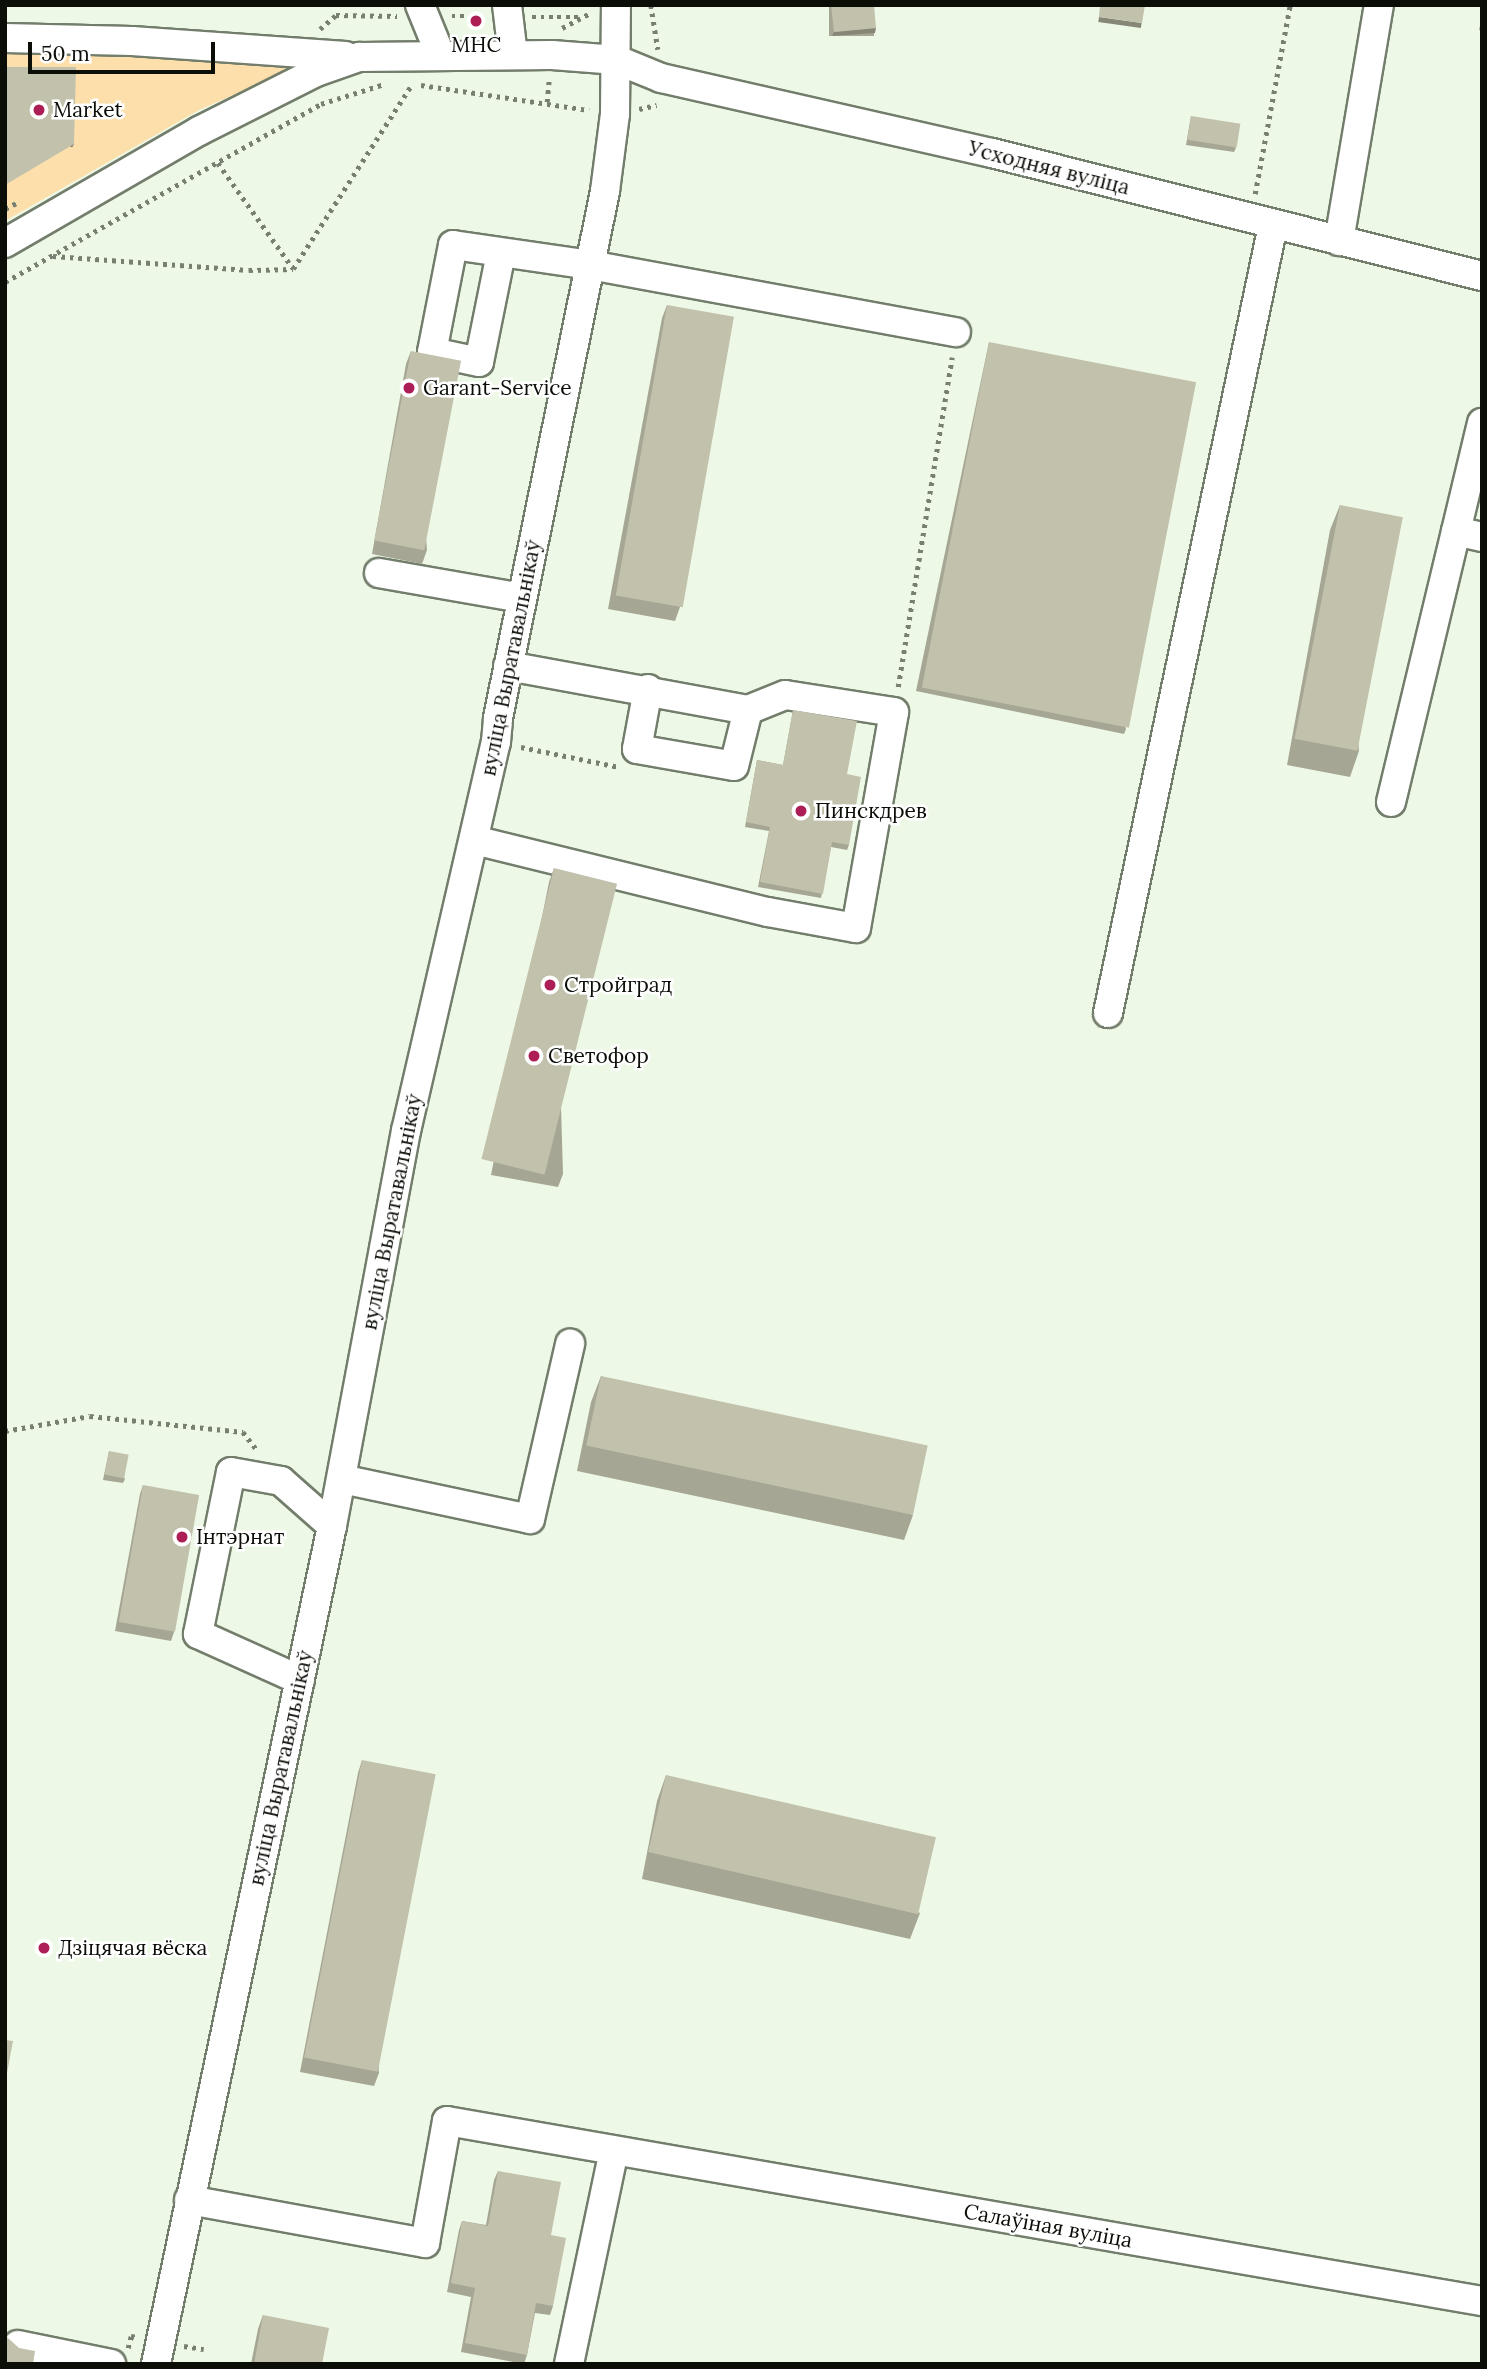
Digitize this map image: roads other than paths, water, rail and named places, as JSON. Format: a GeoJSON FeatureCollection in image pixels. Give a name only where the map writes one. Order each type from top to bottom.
{"type":"FeatureCollection","features":[{"type":"Feature","properties":{"kind":"street"},"geometry":{"type":"LineString","coordinates":[[420,5],[440,54]]}},
{"type":"Feature","properties":{"kind":"street"},"geometry":{"type":"LineString","coordinates":[[507,5],[513,55]]}},
{"type":"Feature","properties":{"kind":"street","name":"вуліца Выратавальнікаў"},"geometry":{"type":"LineString","coordinates":[[156,2364],[342,1479],[407,1131],[496,741],[508,666],[590,265],[615,114],[616,5]]}},
{"type":"Feature","properties":{"kind":"street"},"geometry":{"type":"LineString","coordinates":[[1339,242],[1378,5]]}},
{"type":"Feature","properties":{"kind":"street"},"geometry":{"type":"LineString","coordinates":[[5,38],[132,41],[359,57]]}},
{"type":"Feature","properties":{"kind":"street","name":"Усходняя вуліца"},"geometry":{"type":"LineString","coordinates":[[359,57],[440,54],[617,60],[661,78],[992,153],[1482,276]]}},
{"type":"Feature","properties":{"kind":"street"},"geometry":{"type":"LineString","coordinates":[[5,243],[199,131],[316,72],[359,57]]}},
{"type":"Feature","properties":{"kind":"street"},"geometry":{"type":"LineString","coordinates":[[1108,1013],[1273,225]]}},
{"type":"Feature","properties":{"kind":"street"},"geometry":{"type":"LineString","coordinates":[[501,253],[590,265],[956,332]]}},
{"type":"Feature","properties":{"kind":"street"},"geometry":{"type":"LineString","coordinates":[[1391,802],[1469,534],[1482,422]]}},
{"type":"Feature","properties":{"kind":"street"},"geometry":{"type":"LineString","coordinates":[[379,573],[522,598]]}},
{"type":"Feature","properties":{"kind":"street"},"geometry":{"type":"LineString","coordinates":[[474,840],[768,912],[856,928],[894,712],[785,695],[748,710],[648,689],[508,666]]}},
{"type":"Feature","properties":{"kind":"street"},"geometry":{"type":"LineString","coordinates":[[648,689],[637,749],[734,766],[748,710]]}},
{"type":"Feature","properties":{"kind":"street"},"geometry":{"type":"LineString","coordinates":[[342,1479],[530,1519],[570,1344]]}},
{"type":"Feature","properties":{"kind":"street"},"geometry":{"type":"LineString","coordinates":[[300,1680],[198,1634],[231,1472],[281,1481],[332,1526]]}},
{"type":"Feature","properties":{"kind":"street","name":"Салаўіная вуліца"},"geometry":{"type":"LineString","coordinates":[[189,2200],[425,2243],[447,2121],[1482,2301]]}},
{"type":"Feature","properties":{"kind":"street"},"geometry":{"type":"LineString","coordinates":[[569,2364],[614,2151]]}},
{"type":"Feature","properties":{"kind":"street"},"geometry":{"type":"LineString","coordinates":[[18,2345],[111,2364]]}},
{"type":"Feature","properties":{"kind":"place","name":"МНС"},"geometry":{"type":"Point","coordinates":[476,21]}},
{"type":"Feature","properties":{"kind":"place","name":"Market"},"geometry":{"type":"Point","coordinates":[39,110]}},
{"type":"Feature","properties":{"kind":"place","name":"Garant-Service"},"geometry":{"type":"Point","coordinates":[409,388]}},
{"type":"Feature","properties":{"kind":"place","name":"Пинскдрев"},"geometry":{"type":"Point","coordinates":[801,811]}},
{"type":"Feature","properties":{"kind":"place","name":"Стройград"},"geometry":{"type":"Point","coordinates":[550,985]}},
{"type":"Feature","properties":{"kind":"place","name":"Светофор"},"geometry":{"type":"Point","coordinates":[534,1056]}},
{"type":"Feature","properties":{"kind":"place","name":"Інтэрнат"},"geometry":{"type":"Point","coordinates":[182,1537]}},
{"type":"Feature","properties":{"kind":"place","name":"Дзіцячая вёска"},"geometry":{"type":"Point","coordinates":[44,1948]}}]}
